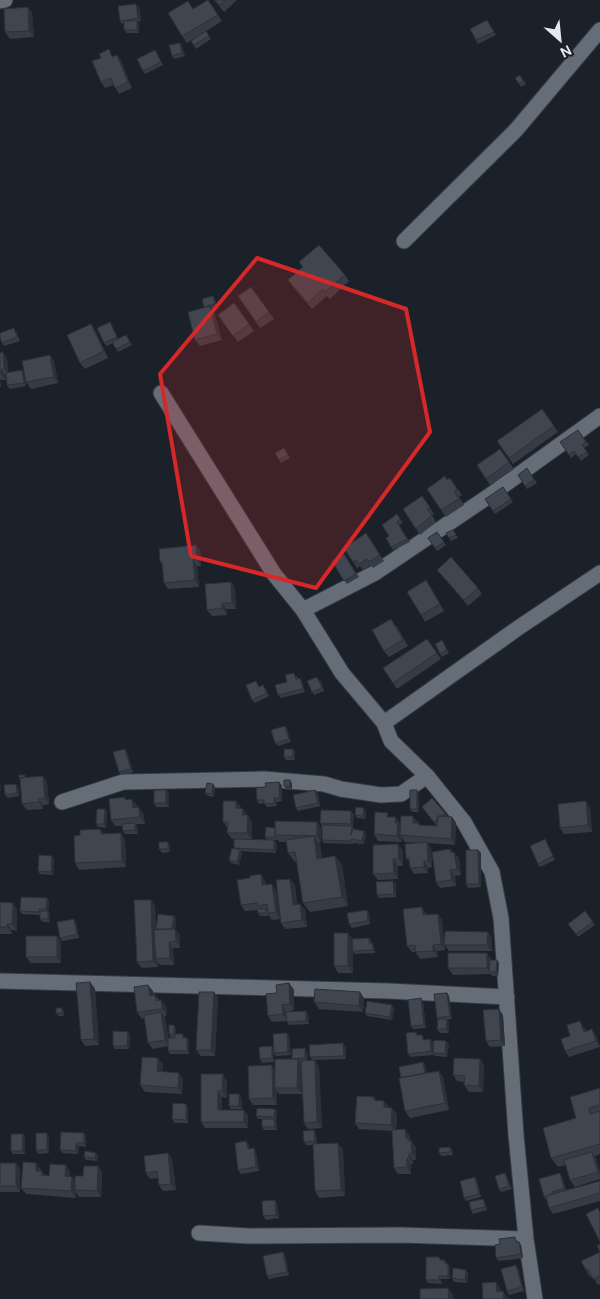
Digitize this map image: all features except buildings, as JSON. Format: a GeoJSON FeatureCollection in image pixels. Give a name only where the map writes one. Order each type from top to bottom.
{"type":"FeatureCollection","features":[{"type":"Feature","properties":{"kind":"street"},"geometry":{"type":"LineString","coordinates":[[0,1],[5,0]]}},
{"type":"Feature","properties":{"kind":"street"},"geometry":{"type":"LineString","coordinates":[[404,241],[516,130],[600,30]]}},
{"type":"Feature","properties":{"kind":"street"},"geometry":{"type":"LineString","coordinates":[[161,393],[274,574],[303,610],[342,673],[384,723],[391,742],[427,776],[464,822],[492,872],[501,918],[516,1135],[534,1299]]}},
{"type":"Feature","properties":{"kind":"street"},"geometry":{"type":"LineString","coordinates":[[303,610],[375,573],[489,496],[600,416]]}},
{"type":"Feature","properties":{"kind":"street"},"geometry":{"type":"LineString","coordinates":[[384,723],[521,626],[600,573]]}},
{"type":"Feature","properties":{"kind":"street"},"geometry":{"type":"LineString","coordinates":[[62,802],[123,782],[264,779],[324,784],[341,789],[382,795],[401,794],[427,776]]}},
{"type":"Feature","properties":{"kind":"street"},"geometry":{"type":"LineString","coordinates":[[0,981],[507,997]]}},
{"type":"Feature","properties":{"kind":"street"},"geometry":{"type":"LineString","coordinates":[[199,1233],[249,1236],[400,1235],[526,1239]]}},
{"type":"Feature","properties":{"kind":"highlighted area"},"geometry":{"type":"Polygon","coordinates":[[[257,258],[406,309],[430,432],[316,588],[191,556],[160,374],[257,258]]]}}]}
